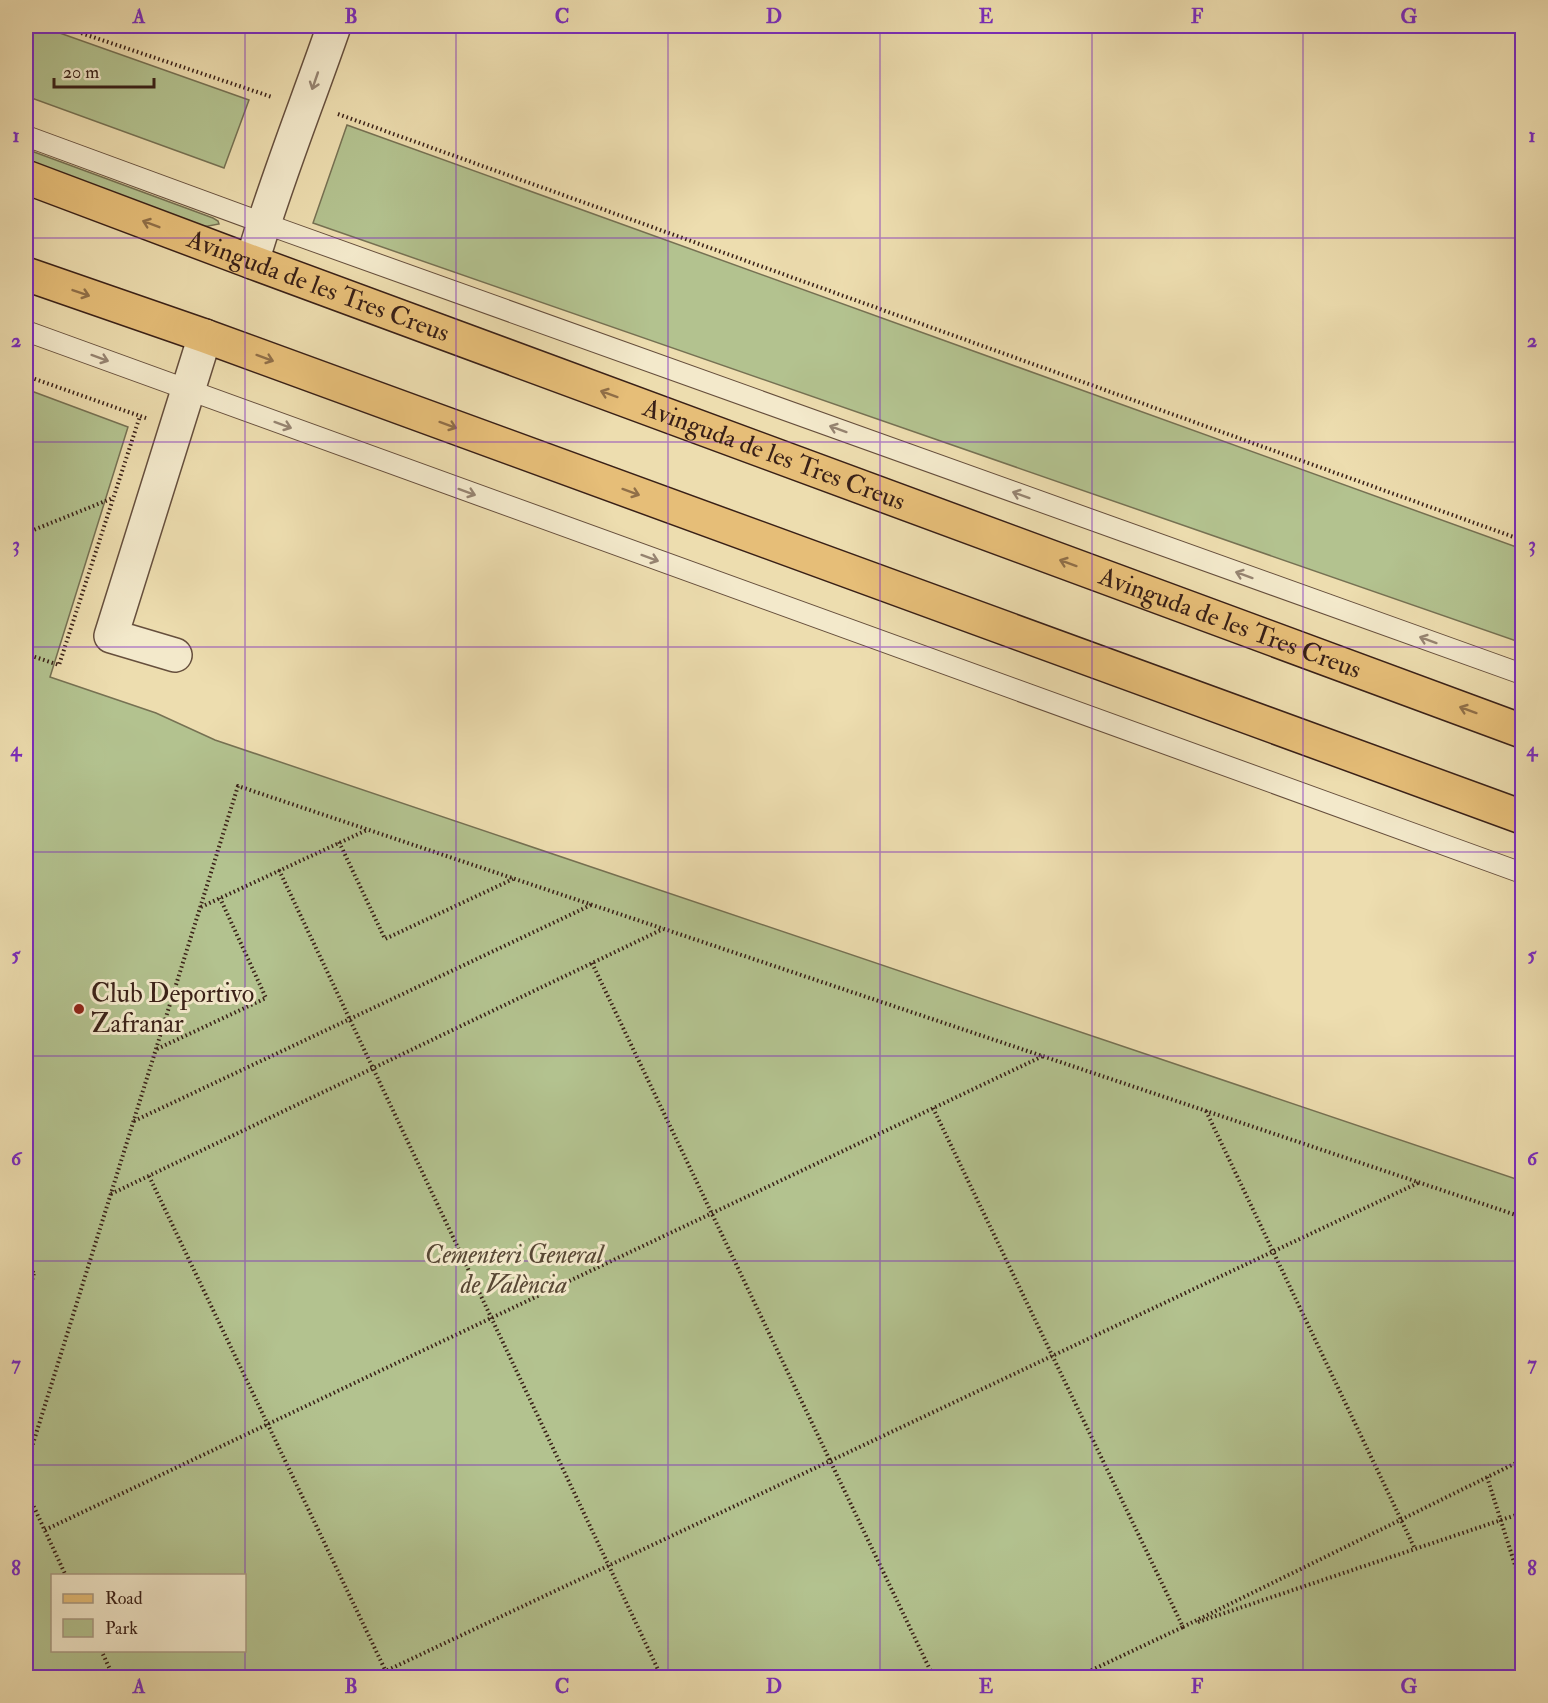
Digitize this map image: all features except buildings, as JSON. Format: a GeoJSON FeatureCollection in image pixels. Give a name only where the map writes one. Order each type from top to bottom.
{"type":"FeatureCollection","features":[{"type":"Feature","properties":{"kind":"main road","name":"Avinguda de les Tres Creus"},"geometry":{"type":"LineString","coordinates":[[26,177],[1522,730]]}},
{"type":"Feature","properties":{"kind":"main road"},"geometry":{"type":"LineString","coordinates":[[26,274],[205,336],[1522,817]]}},
{"type":"Feature","properties":{"kind":"street"},"geometry":{"type":"LineString","coordinates":[[252,262],[263,223],[334,26]]}},
{"type":"Feature","properties":{"kind":"street"},"geometry":{"type":"LineString","coordinates":[[175,656],[111,636],[205,336]]}},
{"type":"Feature","properties":{"kind":"lane","name":"Avinguda de les Tres Creus"},"geometry":{"type":"LineString","coordinates":[[26,136],[1522,674]]}},
{"type":"Feature","properties":{"kind":"lane"},"geometry":{"type":"LineString","coordinates":[[26,331],[1522,873]]}},
{"type":"Feature","properties":{"kind":"path"},"geometry":{"type":"LineString","coordinates":[[60,26],[257,92],[342,115],[1522,540]]}},
{"type":"Feature","properties":{"kind":"path"},"geometry":{"type":"LineString","coordinates":[[26,376],[176,429]]}},
{"type":"Feature","properties":{"kind":"path"},"geometry":{"type":"LineString","coordinates":[[26,654],[59,665],[140,416]]}},
{"type":"Feature","properties":{"kind":"path"},"geometry":{"type":"LineString","coordinates":[[26,533],[113,498]]}},
{"type":"Feature","properties":{"kind":"path"},"geometry":{"type":"LineString","coordinates":[[26,1467],[238,786],[1522,1217]]}},
{"type":"Feature","properties":{"kind":"path"},"geometry":{"type":"LineString","coordinates":[[201,907],[367,829]]}},
{"type":"Feature","properties":{"kind":"path"},"geometry":{"type":"LineString","coordinates":[[339,842],[385,939],[514,878]]}},
{"type":"Feature","properties":{"kind":"path"},"geometry":{"type":"LineString","coordinates":[[279,870],[662,1677]]}},
{"type":"Feature","properties":{"kind":"path"},"geometry":{"type":"LineString","coordinates":[[156,1049],[266,998],[220,898]]}},
{"type":"Feature","properties":{"kind":"path"},"geometry":{"type":"LineString","coordinates":[[134,1122],[592,905]]}},
{"type":"Feature","properties":{"kind":"path"},"geometry":{"type":"LineString","coordinates":[[111,1194],[663,929]]}},
{"type":"Feature","properties":{"kind":"path"},"geometry":{"type":"LineString","coordinates":[[592,963],[934,1677]]}},
{"type":"Feature","properties":{"kind":"path"},"geometry":{"type":"LineString","coordinates":[[45,1530],[1043,1056]]}},
{"type":"Feature","properties":{"kind":"path"},"geometry":{"type":"LineString","coordinates":[[933,1108],[1183,1627]]}},
{"type":"Feature","properties":{"kind":"path"},"geometry":{"type":"LineString","coordinates":[[1205,1110],[1415,1549]]}},
{"type":"Feature","properties":{"kind":"path"},"geometry":{"type":"LineString","coordinates":[[149,1176],[389,1677]]}},
{"type":"Feature","properties":{"kind":"path"},"geometry":{"type":"LineString","coordinates":[[371,1677],[1418,1182]]}},
{"type":"Feature","properties":{"kind":"path"},"geometry":{"type":"LineString","coordinates":[[26,1267],[34,1273]]}},
{"type":"Feature","properties":{"kind":"path"},"geometry":{"type":"LineString","coordinates":[[26,1276],[34,1273]]}},
{"type":"Feature","properties":{"kind":"path"},"geometry":{"type":"LineString","coordinates":[[26,1301],[34,1273]]}},
{"type":"Feature","properties":{"kind":"path"},"geometry":{"type":"LineString","coordinates":[[1075,1677],[1183,1627],[1522,1460]]}},
{"type":"Feature","properties":{"kind":"path"},"geometry":{"type":"LineString","coordinates":[[1487,1477],[1522,1587]]}},
{"type":"Feature","properties":{"kind":"path"},"geometry":{"type":"LineString","coordinates":[[26,1490],[66,1574]]}},
{"type":"Feature","properties":{"kind":"path"},"geometry":{"type":"LineString","coordinates":[[1183,1627],[1522,1513]]}},
{"type":"Feature","properties":{"kind":"path"},"geometry":{"type":"LineString","coordinates":[[102,1652],[114,1677]]}},
{"type":"Feature","properties":{"kind":"green space"},"geometry":{"type":"Polygon","coordinates":[[[26,26],[40,26],[249,100],[224,168],[26,96],[26,26]]]}},
{"type":"Feature","properties":{"kind":"green space"},"geometry":{"type":"Polygon","coordinates":[[[347,125],[1522,549],[1522,643],[313,223],[347,125]]]}},
{"type":"Feature","properties":{"kind":"green space"},"geometry":{"type":"Polygon","coordinates":[[[26,149],[213,218],[219,224],[203,227],[26,162],[26,149]]]}},
{"type":"Feature","properties":{"kind":"green space","name":"Cementeri General de València"},"geometry":{"type":"Polygon","coordinates":[[[26,389],[128,427],[50,677],[156,713],[215,740],[1522,1181],[1522,1677],[26,1677],[26,389]]]}},
{"type":"Feature","properties":{"kind":"place","name":"Club Deportivo Zafranar"},"geometry":{"type":"Point","coordinates":[79,1009]}}]}
